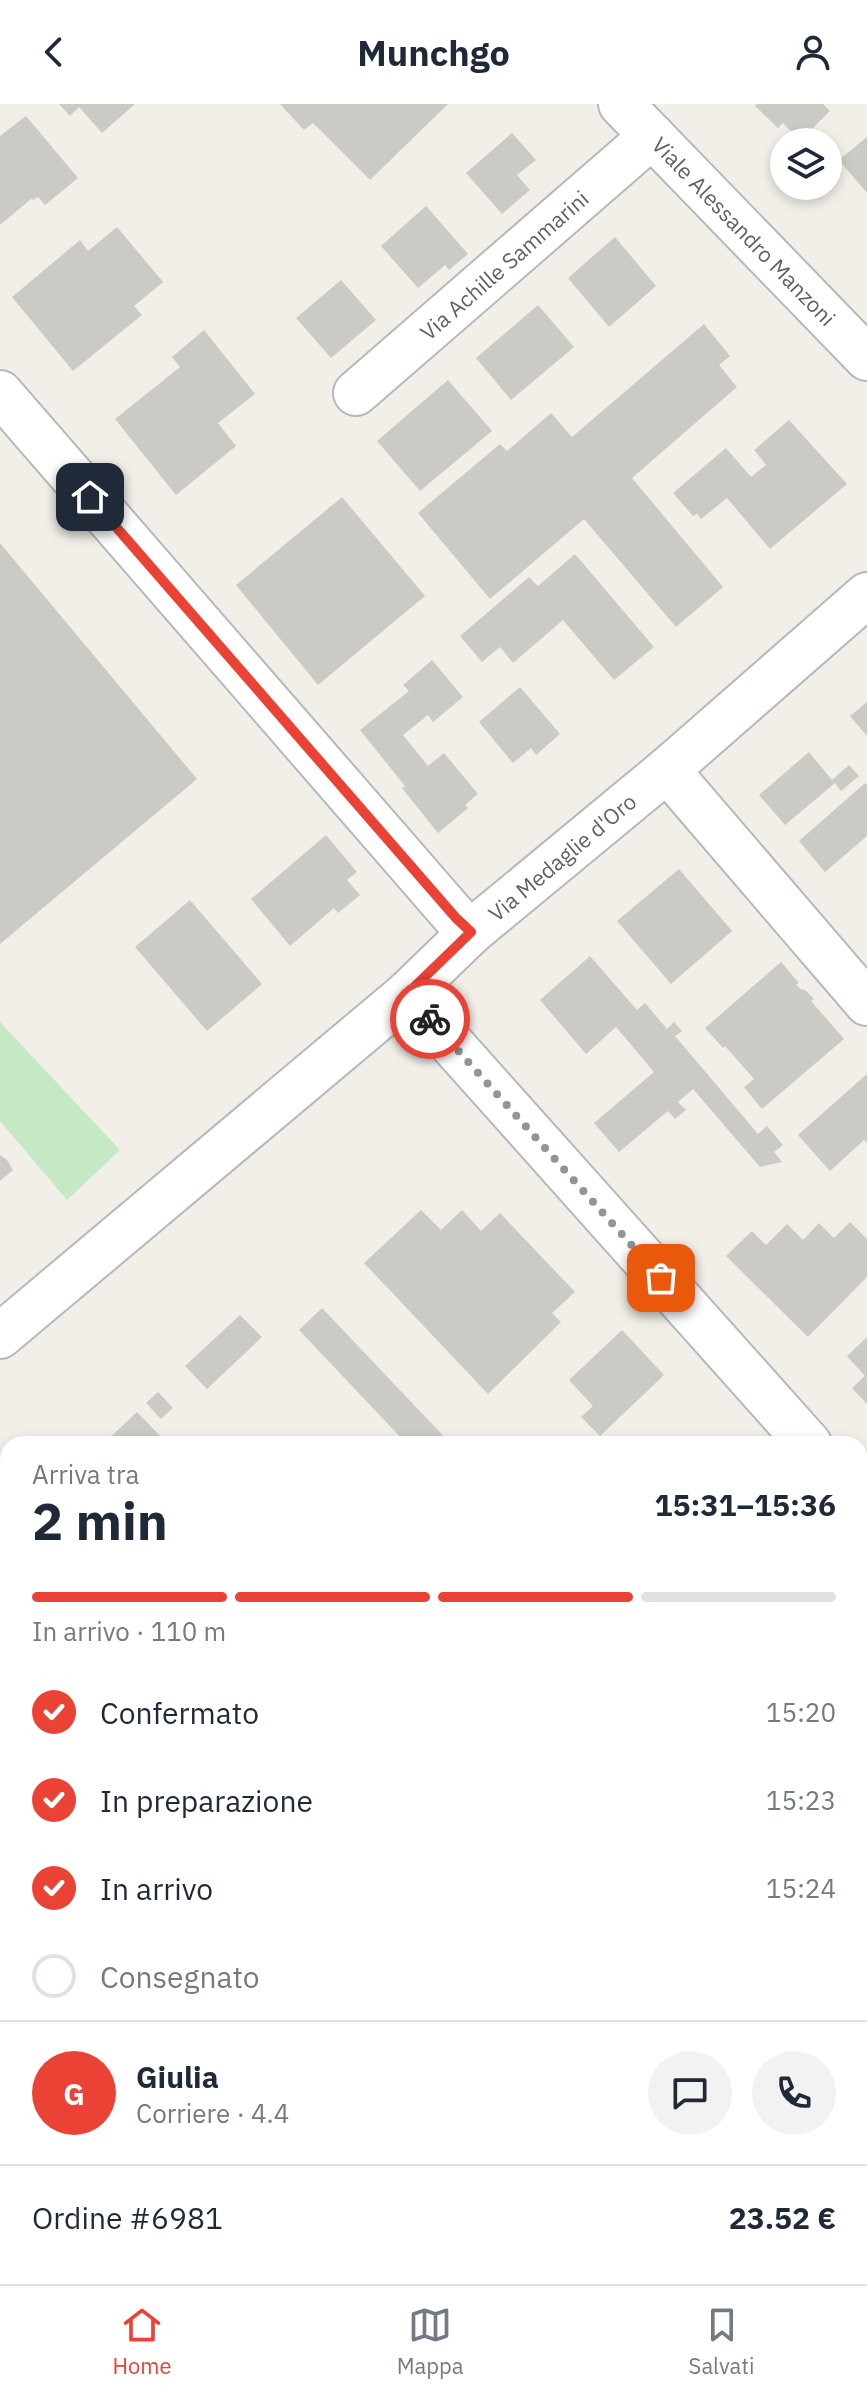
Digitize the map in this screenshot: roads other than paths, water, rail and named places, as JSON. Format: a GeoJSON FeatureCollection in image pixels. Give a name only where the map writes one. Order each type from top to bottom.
{"type":"FeatureCollection","features":[{"type":"Feature","properties":{"kind":"street","name":"Viale Alessandro Manzoni"},"geometry":{"type":"LineString","coordinates":[[621,104],[867,358]]}},
{"type":"Feature","properties":{"kind":"street","name":"Via Achille Sammarini"},"geometry":{"type":"LineString","coordinates":[[356,393],[652,136]]}},
{"type":"Feature","properties":{"kind":"street"},"geometry":{"type":"LineString","coordinates":[[0,393],[471,932]]}},
{"type":"Feature","properties":{"kind":"street","name":"Via Medaglie d'Oro"},"geometry":{"type":"LineString","coordinates":[[0,1336],[407,994],[471,932],[667,770],[867,595]]}},
{"type":"Feature","properties":{"kind":"street"},"geometry":{"type":"LineString","coordinates":[[667,770],[867,1003]]}},
{"type":"Feature","properties":{"kind":"street"},"geometry":{"type":"LineString","coordinates":[[407,994],[802,1436]]}}]}
